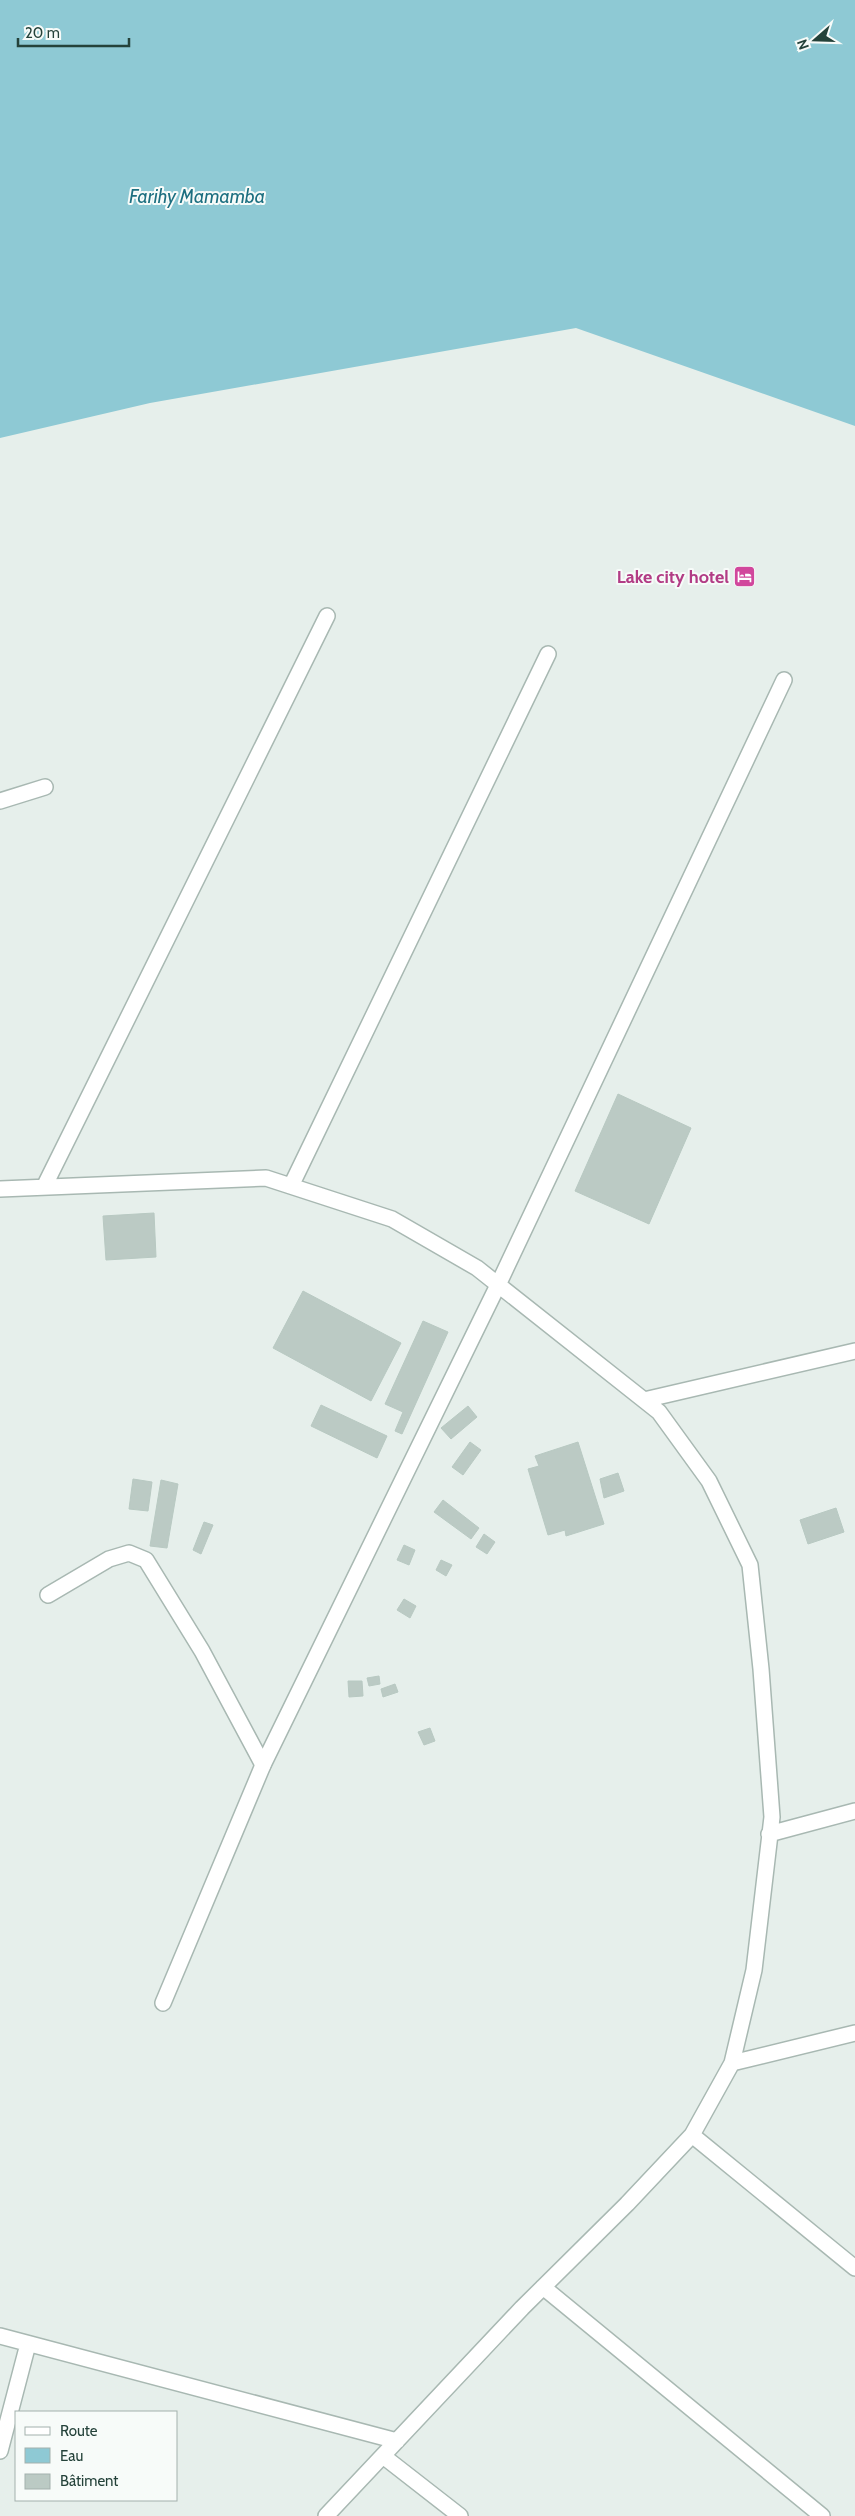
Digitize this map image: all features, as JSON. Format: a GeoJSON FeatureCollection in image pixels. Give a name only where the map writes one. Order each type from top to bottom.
{"type":"FeatureCollection","features":[{"type":"Feature","properties":{"kind":"street"},"geometry":{"type":"LineString","coordinates":[[44,1187],[327,616]]}},
{"type":"Feature","properties":{"kind":"street"},"geometry":{"type":"LineString","coordinates":[[291,1186],[548,654]]}},
{"type":"Feature","properties":{"kind":"street"},"geometry":{"type":"LineString","coordinates":[[163,2003],[262,1765],[498,1284],[784,680]]}},
{"type":"Feature","properties":{"kind":"street"},"geometry":{"type":"LineString","coordinates":[[0,801],[45,786]]}},
{"type":"Feature","properties":{"kind":"street"},"geometry":{"type":"LineString","coordinates":[[0,1189],[266,1178],[392,1219],[477,1268],[659,1412],[709,1480],[750,1565],[761,1669],[772,1817],[754,1970],[732,2063],[692,2135],[627,2204],[543,2287],[326,2516]]}},
{"type":"Feature","properties":{"kind":"street"},"geometry":{"type":"LineString","coordinates":[[644,1400],[855,1351]]}},
{"type":"Feature","properties":{"kind":"street"},"geometry":{"type":"LineString","coordinates":[[48,1596],[109,1559],[129,1553],[146,1560],[202,1650],[262,1765]]}},
{"type":"Feature","properties":{"kind":"street"},"geometry":{"type":"LineString","coordinates":[[769,1834],[855,1811]]}},
{"type":"Feature","properties":{"kind":"street"},"geometry":{"type":"LineString","coordinates":[[732,2063],[855,2033]]}},
{"type":"Feature","properties":{"kind":"street"},"geometry":{"type":"LineString","coordinates":[[692,2135],[855,2268]]}},
{"type":"Feature","properties":{"kind":"street"},"geometry":{"type":"LineString","coordinates":[[543,2287],[822,2516]]}},
{"type":"Feature","properties":{"kind":"street"},"geometry":{"type":"LineString","coordinates":[[0,2336],[397,2441]]}},
{"type":"Feature","properties":{"kind":"street"},"geometry":{"type":"LineString","coordinates":[[0,2451],[28,2344]]}},
{"type":"Feature","properties":{"kind":"street"},"geometry":{"type":"LineString","coordinates":[[383,2456],[460,2516]]}},
{"type":"Feature","properties":{"kind":"water","name":"Farihy Mamamba"},"geometry":{"type":"Polygon","coordinates":[[[0,0],[855,0],[855,426],[576,328],[150,403],[0,438],[0,0]]]}},
{"type":"Feature","properties":{"kind":"building"},"geometry":{"type":"Polygon","coordinates":[[[618,1094],[691,1128],[649,1224],[575,1191],[618,1094]]]}},
{"type":"Feature","properties":{"kind":"building"},"geometry":{"type":"Polygon","coordinates":[[[154,1213],[156,1257],[106,1260],[103,1216],[154,1213]]]}},
{"type":"Feature","properties":{"kind":"building"},"geometry":{"type":"Polygon","coordinates":[[[303,1291],[401,1343],[371,1401],[273,1348],[303,1291]]]}},
{"type":"Feature","properties":{"kind":"building"},"geometry":{"type":"Polygon","coordinates":[[[423,1321],[448,1332],[402,1434],[395,1431],[403,1412],[385,1404],[423,1321]]]}},
{"type":"Feature","properties":{"kind":"building"},"geometry":{"type":"Polygon","coordinates":[[[321,1405],[387,1436],[377,1458],[311,1426],[321,1405]]]}},
{"type":"Feature","properties":{"kind":"building"},"geometry":{"type":"Polygon","coordinates":[[[468,1406],[477,1417],[451,1439],[441,1428],[468,1406]]]}},
{"type":"Feature","properties":{"kind":"building"},"geometry":{"type":"Polygon","coordinates":[[[470,1442],[481,1450],[463,1475],[452,1467],[470,1442]]]}},
{"type":"Feature","properties":{"kind":"building"},"geometry":{"type":"Polygon","coordinates":[[[578,1442],[604,1524],[566,1536],[565,1530],[548,1535],[528,1469],[539,1466],[535,1456],[578,1442]]]}},
{"type":"Feature","properties":{"kind":"building"},"geometry":{"type":"Polygon","coordinates":[[[618,1473],[624,1491],[604,1498],[600,1479],[618,1473]]]}},
{"type":"Feature","properties":{"kind":"building"},"geometry":{"type":"Polygon","coordinates":[[[133,1479],[152,1482],[148,1511],[129,1509],[133,1479]]]}},
{"type":"Feature","properties":{"kind":"building"},"geometry":{"type":"Polygon","coordinates":[[[161,1480],[178,1484],[167,1548],[150,1546],[161,1480]]]}},
{"type":"Feature","properties":{"kind":"building"},"geometry":{"type":"Polygon","coordinates":[[[443,1500],[479,1528],[471,1539],[434,1512],[443,1500]]]}},
{"type":"Feature","properties":{"kind":"building"},"geometry":{"type":"Polygon","coordinates":[[[836,1508],[844,1532],[808,1544],[800,1520],[836,1508]]]}},
{"type":"Feature","properties":{"kind":"building"},"geometry":{"type":"Polygon","coordinates":[[[204,1522],[213,1525],[201,1554],[193,1550],[204,1522]]]}},
{"type":"Feature","properties":{"kind":"building"},"geometry":{"type":"Polygon","coordinates":[[[484,1534],[495,1542],[487,1554],[476,1547],[484,1534]]]}},
{"type":"Feature","properties":{"kind":"building"},"geometry":{"type":"Polygon","coordinates":[[[404,1545],[415,1550],[409,1565],[397,1560],[404,1545]]]}},
{"type":"Feature","properties":{"kind":"building"},"geometry":{"type":"Polygon","coordinates":[[[441,1560],[452,1565],[446,1576],[436,1570],[441,1560]]]}},
{"type":"Feature","properties":{"kind":"building"},"geometry":{"type":"Polygon","coordinates":[[[404,1599],[416,1606],[410,1618],[397,1610],[404,1599]]]}},
{"type":"Feature","properties":{"kind":"building"},"geometry":{"type":"Polygon","coordinates":[[[379,1676],[380,1684],[369,1686],[367,1678],[379,1676]]]}},
{"type":"Feature","properties":{"kind":"building"},"geometry":{"type":"Polygon","coordinates":[[[348,1681],[362,1681],[363,1696],[349,1697],[348,1681]]]}},
{"type":"Feature","properties":{"kind":"building"},"geometry":{"type":"Polygon","coordinates":[[[395,1684],[398,1692],[383,1697],[381,1689],[395,1684]]]}},
{"type":"Feature","properties":{"kind":"building"},"geometry":{"type":"Polygon","coordinates":[[[430,1728],[435,1741],[424,1745],[418,1732],[430,1728]]]}},
{"type":"Feature","properties":{"kind":"place","name":"Lake city hotel"},"geometry":{"type":"Point","coordinates":[745,577]}}]}
